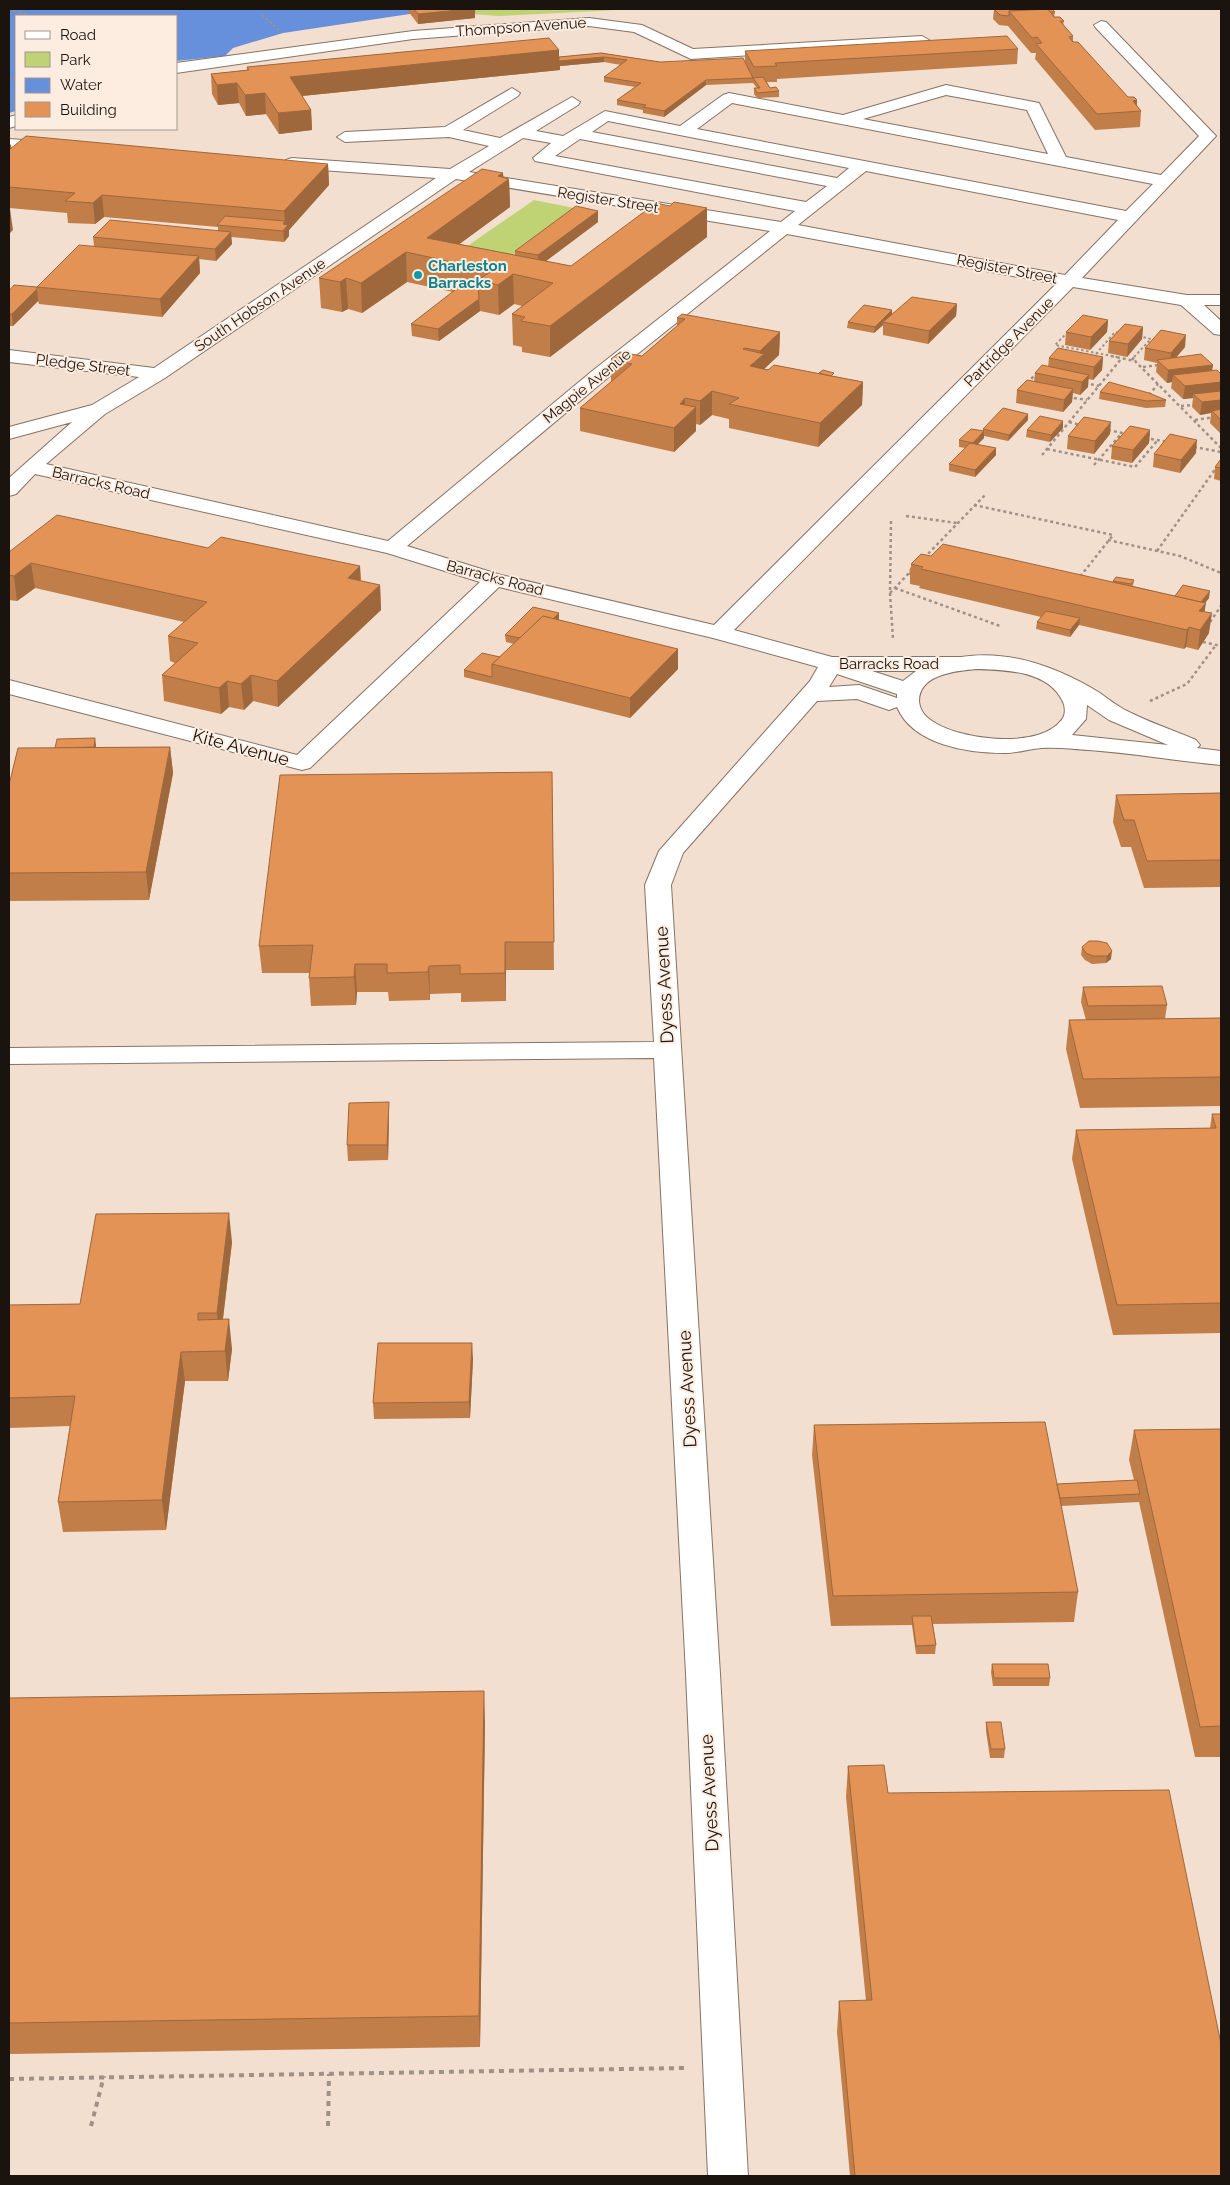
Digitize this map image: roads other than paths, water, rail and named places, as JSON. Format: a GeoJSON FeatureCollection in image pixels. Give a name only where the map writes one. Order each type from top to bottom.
{"type":"FeatureCollection","features":[{"type":"Feature","properties":{"kind":"street","name":"Thompson Avenue"},"geometry":{"type":"LineString","coordinates":[[178,68],[413,35],[589,22],[637,28],[691,54],[922,40]]}},
{"type":"Feature","properties":{"kind":"street","name":"Partridge Avenue"},"geometry":{"type":"LineString","coordinates":[[719,633],[1069,281],[1165,181],[1205,149],[1208,136],[1101,25]]}},
{"type":"Feature","properties":{"kind":"street"},"geometry":{"type":"LineString","coordinates":[[302,38],[316,48]]}},
{"type":"Feature","properties":{"kind":"street"},"geometry":{"type":"LineString","coordinates":[[843,120],[946,90],[1033,106],[1060,161]]}},
{"type":"Feature","properties":{"kind":"street"},"geometry":{"type":"LineString","coordinates":[[449,132],[512,93]]}},
{"type":"Feature","properties":{"kind":"street"},"geometry":{"type":"LineString","coordinates":[[683,131],[729,98],[1165,181]]}},
{"type":"Feature","properties":{"kind":"street","name":"South Hobson Avenue"},"geometry":{"type":"LineString","coordinates":[[9,490],[30,467],[98,410],[158,374],[453,174],[572,102]]}},
{"type":"Feature","properties":{"kind":"street"},"geometry":{"type":"LineString","coordinates":[[809,208],[541,158],[605,116],[1131,217]]}},
{"type":"Feature","properties":{"kind":"street"},"geometry":{"type":"LineString","coordinates":[[345,137],[449,132],[504,144]]}},
{"type":"Feature","properties":{"kind":"street"},"geometry":{"type":"LineString","coordinates":[[521,133],[571,138],[839,183]]}},
{"type":"Feature","properties":{"kind":"street"},"geometry":{"type":"LineString","coordinates":[[9,144],[68,148]]}},
{"type":"Feature","properties":{"kind":"street","name":"Register Street"},"geometry":{"type":"LineString","coordinates":[[275,162],[453,174],[785,228],[1069,281],[1187,300],[1221,300]]}},
{"type":"Feature","properties":{"kind":"street","name":"Magpie Avenue"},"geometry":{"type":"LineString","coordinates":[[392,548],[598,376],[863,165]]}},
{"type":"Feature","properties":{"kind":"street"},"geometry":{"type":"LineString","coordinates":[[1187,300],[1221,330]]}},
{"type":"Feature","properties":{"kind":"street","name":"Pledge Street"},"geometry":{"type":"LineString","coordinates":[[9,356],[158,374]]}},
{"type":"Feature","properties":{"kind":"street"},"geometry":{"type":"LineString","coordinates":[[9,433],[98,410]]}},
{"type":"Feature","properties":{"kind":"street","name":"Barracks Road"},"geometry":{"type":"LineString","coordinates":[[30,467],[392,548],[495,580],[719,633],[831,664],[962,664]]}},
{"type":"Feature","properties":{"kind":"street","name":"Kite Avenue"},"geometry":{"type":"LineString","coordinates":[[9,687],[302,764],[495,580]]}},
{"type":"Feature","properties":{"kind":"street"},"geometry":{"type":"LineString","coordinates":[[909,701],[912,685],[926,673],[949,665],[976,662],[1004,663],[1032,669],[1090,697],[1117,715],[1218,757]]}},
{"type":"Feature","properties":{"kind":"street"},"geometry":{"type":"LineString","coordinates":[[831,664],[909,701],[926,728],[939,735],[963,743],[1008,746],[1042,741],[1218,757]]}},
{"type":"Feature","properties":{"kind":"street","name":"Dyess Avenue"},"geometry":{"type":"LineString","coordinates":[[728,2176],[658,884],[671,850],[820,684],[831,664]]}},
{"type":"Feature","properties":{"kind":"street"},"geometry":{"type":"LineString","coordinates":[[1042,741],[1061,732],[1073,721],[1077,706],[1070,692],[1054,679]]}},
{"type":"Feature","properties":{"kind":"street"},"geometry":{"type":"LineString","coordinates":[[810,695],[859,692],[909,701]]}},
{"type":"Feature","properties":{"kind":"street"},"geometry":{"type":"LineString","coordinates":[[9,1056],[667,1050]]}},
{"type":"Feature","properties":{"kind":"water"},"geometry":{"type":"Polygon","coordinates":[[[9,9],[443,9],[283,33],[233,48],[225,56],[178,61],[178,15],[15,15],[15,111],[9,113],[9,9]]]}},
{"type":"Feature","properties":{"kind":"place","name":"Charleston Barracks"},"geometry":{"type":"Point","coordinates":[418,275]}}]}
